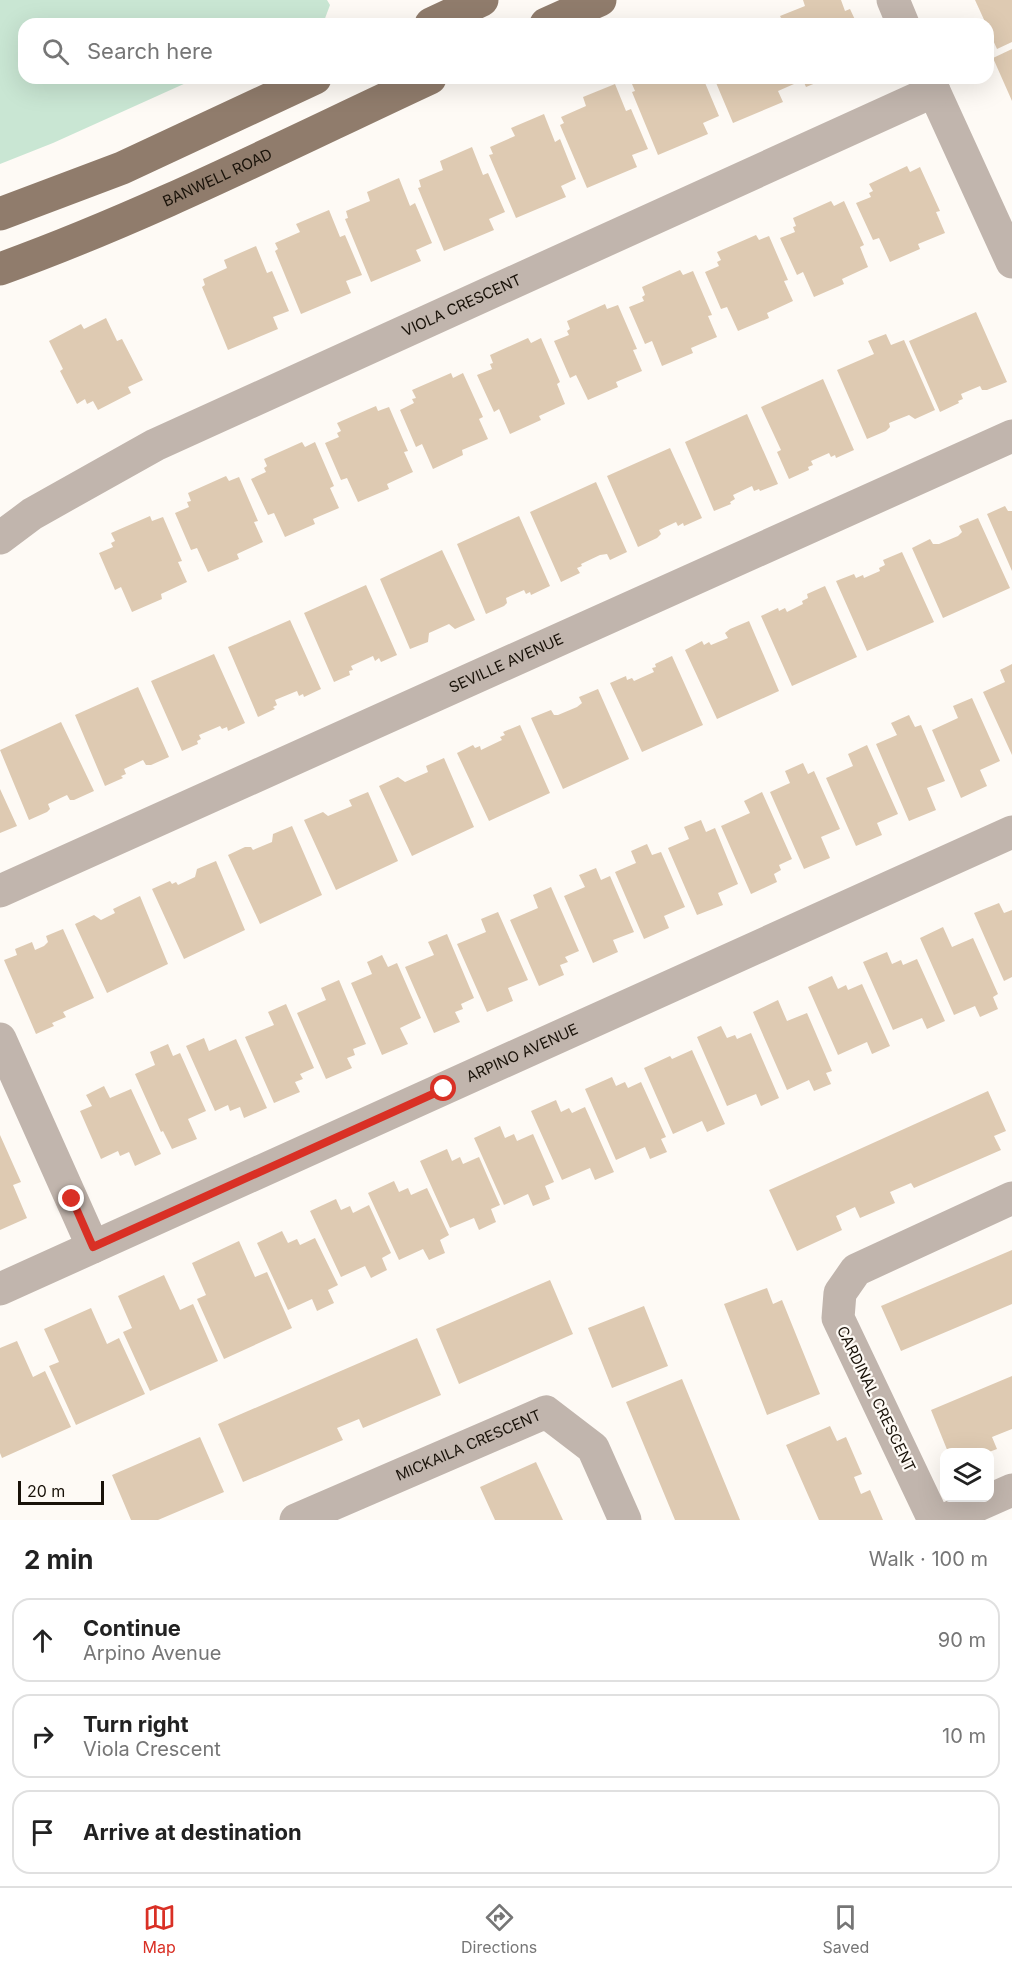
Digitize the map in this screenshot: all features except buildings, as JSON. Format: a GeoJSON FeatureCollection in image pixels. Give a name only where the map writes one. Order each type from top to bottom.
{"type":"FeatureCollection","features":[{"type":"Feature","properties":{"kind":"main road"},"geometry":{"type":"LineString","coordinates":[[444,18],[482,0]]}},
{"type":"Feature","properties":{"kind":"main road"},"geometry":{"type":"LineString","coordinates":[[560,18],[600,0]]}},
{"type":"Feature","properties":{"kind":"main road"},"geometry":{"type":"LineString","coordinates":[[0,214],[122,168],[302,84]]}},
{"type":"Feature","properties":{"kind":"main road","name":"BANWELL ROAD"},"geometry":{"type":"LineString","coordinates":[[0,270],[46,253],[150,208],[416,84]]}},
{"type":"Feature","properties":{"kind":"street"},"geometry":{"type":"LineString","coordinates":[[892,0],[900,18]]}},
{"type":"Feature","properties":{"kind":"street"},"geometry":{"type":"LineString","coordinates":[[931,85],[1012,262]]}},
{"type":"Feature","properties":{"kind":"street","name":"VIOLA CRESCENT"},"geometry":{"type":"LineString","coordinates":[[0,538],[32,514],[155,445],[931,85]]}},
{"type":"Feature","properties":{"kind":"street","name":"SEVILLE AVENUE"},"geometry":{"type":"LineString","coordinates":[[0,891],[1012,436]]}},
{"type":"Feature","properties":{"kind":"street","name":"ARPINO AVENUE"},"geometry":{"type":"LineString","coordinates":[[0,1289],[1012,832]]}},
{"type":"Feature","properties":{"kind":"street"},"geometry":{"type":"LineString","coordinates":[[0,1039],[93,1247]]}},
{"type":"Feature","properties":{"kind":"street","name":"CARDINAL CRESCENT"},"geometry":{"type":"LineString","coordinates":[[934,1520],[838,1318],[840,1293],[856,1270],[1012,1198]]}},
{"type":"Feature","properties":{"kind":"street","name":"MICKAILA CRESCENT"},"geometry":{"type":"LineString","coordinates":[[296,1520],[546,1412],[593,1448],[625,1520]]}},
{"type":"Feature","properties":{"kind":"street"},"geometry":{"type":"LineString","coordinates":[[944,1520],[1012,1490]]}},
{"type":"Feature","properties":{"kind":"green space"},"geometry":{"type":"Polygon","coordinates":[[[0,0],[327,0],[330,5],[325,18],[18,18],[18,84],[184,84],[53,143],[0,164],[0,0]]]}},
{"type":"Feature","properties":{"kind":"route"},"geometry":{"type":"LineString","coordinates":[[72,1199],[93,1247],[444,1089]]}}]}
